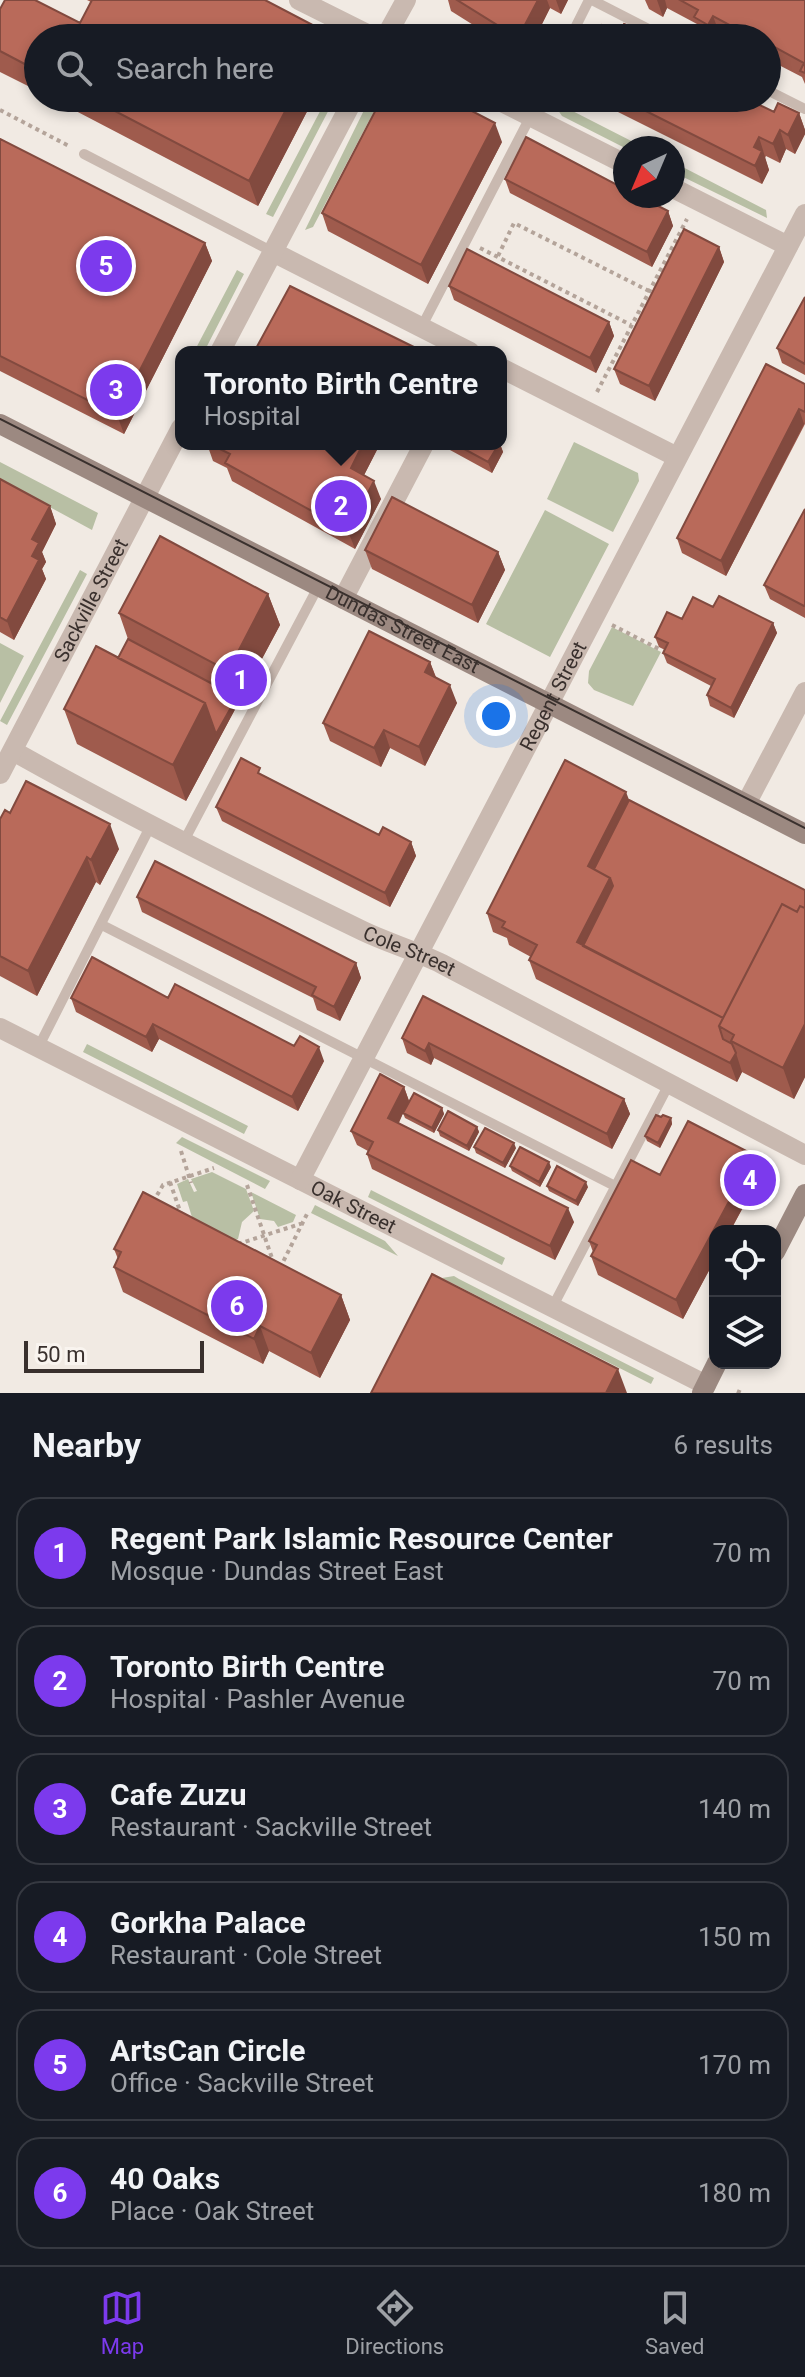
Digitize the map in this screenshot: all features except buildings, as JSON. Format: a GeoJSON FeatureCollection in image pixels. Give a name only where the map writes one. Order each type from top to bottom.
{"type":"FeatureCollection","features":[{"type":"Feature","properties":{"kind":"street"},"geometry":{"type":"LineString","coordinates":[[299,0],[347,24]]}},
{"type":"Feature","properties":{"kind":"street"},"geometry":{"type":"LineString","coordinates":[[393,24],[406,0]]}},
{"type":"Feature","properties":{"kind":"street"},"geometry":{"type":"LineString","coordinates":[[223,346],[347,112]]}},
{"type":"Feature","properties":{"kind":"street"},"geometry":{"type":"LineString","coordinates":[[543,112],[613,156]]}},
{"type":"Feature","properties":{"kind":"street"},"geometry":{"type":"LineString","coordinates":[[685,194],[788,246]]}},
{"type":"Feature","properties":{"kind":"street","name":"Regent Street"},"geometry":{"type":"LineString","coordinates":[[300,1180],[805,214]]}},
{"type":"Feature","properties":{"kind":"street"},"geometry":{"type":"LineString","coordinates":[[273,252],[458,346]]}},
{"type":"Feature","properties":{"kind":"street"},"geometry":{"type":"LineString","coordinates":[[507,371],[677,457]]}},
{"type":"Feature","properties":{"kind":"street","name":"Dundas Street East"},"geometry":{"type":"LineString","coordinates":[[0,424],[805,834]]}},
{"type":"Feature","properties":{"kind":"street","name":"Sackville Street"},"geometry":{"type":"LineString","coordinates":[[0,774],[175,439]]}},
{"type":"Feature","properties":{"kind":"street"},"geometry":{"type":"LineString","coordinates":[[343,599],[421,450]]}},
{"type":"Feature","properties":{"kind":"street"},"geometry":{"type":"LineString","coordinates":[[746,804],[799,718],[805,692]]}},
{"type":"Feature","properties":{"kind":"street","name":"Cole Street"},"geometry":{"type":"LineString","coordinates":[[13,751],[151,825],[367,933],[419,952],[668,1086],[805,1155]]}},
{"type":"Feature","properties":{"kind":"street","name":"Oak Street"},"geometry":{"type":"LineString","coordinates":[[0,1028],[552,1308],[704,1389]]}},
{"type":"Feature","properties":{"kind":"street"},"geometry":{"type":"LineString","coordinates":[[781,1240],[805,1194]]}},
{"type":"Feature","properties":{"kind":"street"},"geometry":{"type":"LineString","coordinates":[[704,1389],[714,1369]]}},
{"type":"Feature","properties":{"kind":"lane"},"geometry":{"type":"LineString","coordinates":[[577,24],[590,0],[638,24]]}},
{"type":"Feature","properties":{"kind":"lane"},"geometry":{"type":"LineString","coordinates":[[781,97],[805,109]]}},
{"type":"Feature","properties":{"kind":"lane"},"geometry":{"type":"LineString","coordinates":[[421,328],[532,112]]}},
{"type":"Feature","properties":{"kind":"lane"},"geometry":{"type":"LineString","coordinates":[[84,154],[273,252]]}},
{"type":"Feature","properties":{"kind":"lane"},"geometry":{"type":"LineString","coordinates":[[184,841],[318,587]]}},
{"type":"Feature","properties":{"kind":"lane"},"geometry":{"type":"LineString","coordinates":[[38,1048],[151,825]]}},
{"type":"Feature","properties":{"kind":"lane"},"geometry":{"type":"LineString","coordinates":[[102,925],[615,1186]]}},
{"type":"Feature","properties":{"kind":"lane"},"geometry":{"type":"LineString","coordinates":[[552,1308],[668,1086]]}},
{"type":"Feature","properties":{"kind":"path"},"geometry":{"type":"LineString","coordinates":[[0,110],[84,154]]}},
{"type":"Feature","properties":{"kind":"path"},"geometry":{"type":"LineString","coordinates":[[594,397],[688,217]]}},
{"type":"Feature","properties":{"kind":"path"},"geometry":{"type":"LineString","coordinates":[[498,256],[514,223],[649,291]]}},
{"type":"Feature","properties":{"kind":"path"},"geometry":{"type":"LineString","coordinates":[[466,240],[631,325]]}},
{"type":"Feature","properties":{"kind":"path"},"geometry":{"type":"LineString","coordinates":[[610,624],[659,649]]}},
{"type":"Feature","properties":{"kind":"path"},"geometry":{"type":"LineString","coordinates":[[181,1151],[191,1183]]}},
{"type":"Feature","properties":{"kind":"path"},"geometry":{"type":"LineString","coordinates":[[150,1209],[163,1185],[214,1168]]}},
{"type":"Feature","properties":{"kind":"path"},"geometry":{"type":"LineString","coordinates":[[170,1182],[185,1225]]}},
{"type":"Feature","properties":{"kind":"path"},"geometry":{"type":"LineString","coordinates":[[247,1185],[278,1274]]}},
{"type":"Feature","properties":{"kind":"path"},"geometry":{"type":"LineString","coordinates":[[278,1274],[307,1214]]}},
{"type":"Feature","properties":{"kind":"path"},"geometry":{"type":"LineString","coordinates":[[241,1254],[229,1247],[303,1223]]}},
{"type":"Feature","properties":{"kind":"path"},"geometry":{"type":"LineString","coordinates":[[265,1267],[278,1274]]}},
{"type":"Feature","properties":{"kind":"green space"},"geometry":{"type":"Polygon","coordinates":[[[320,112],[328,112],[273,217],[266,214],[320,112]]]}},
{"type":"Feature","properties":{"kind":"green space"},"geometry":{"type":"Polygon","coordinates":[[[363,112],[374,112],[313,227],[305,230],[363,112]]]}},
{"type":"Feature","properties":{"kind":"green space"},"geometry":{"type":"Polygon","coordinates":[[[559,112],[574,112],[622,136],[613,136],[613,142],[559,112]]]}},
{"type":"Feature","properties":{"kind":"green space"},"geometry":{"type":"Polygon","coordinates":[[[685,168],[766,210],[767,218],[685,178],[685,168]]]}},
{"type":"Feature","properties":{"kind":"green space"},"geometry":{"type":"Polygon","coordinates":[[[237,270],[244,274],[207,346],[197,346],[237,270]]]}},
{"type":"Feature","properties":{"kind":"green space"},"geometry":{"type":"Polygon","coordinates":[[[574,442],[638,473],[639,481],[613,532],[547,499],[574,442]]]}},
{"type":"Feature","properties":{"kind":"green space"},"geometry":{"type":"Polygon","coordinates":[[[0,462],[98,513],[92,530],[0,480],[0,462]]]}},
{"type":"Feature","properties":{"kind":"green space"},"geometry":{"type":"Polygon","coordinates":[[[545,510],[609,544],[550,657],[486,624],[545,510]]]}},
{"type":"Feature","properties":{"kind":"green space"},"geometry":{"type":"Polygon","coordinates":[[[80,570],[87,574],[7,725],[0,721],[80,570]]]}},
{"type":"Feature","properties":{"kind":"green space"},"geometry":{"type":"Polygon","coordinates":[[[612,627],[661,652],[633,706],[594,690],[588,683],[589,671],[612,627]]]}},
{"type":"Feature","properties":{"kind":"green space"},"geometry":{"type":"Polygon","coordinates":[[[0,643],[24,656],[0,703],[0,643]]]}},
{"type":"Feature","properties":{"kind":"green space"},"geometry":{"type":"Polygon","coordinates":[[[87,1044],[248,1126],[244,1134],[83,1052],[87,1044]]]}},
{"type":"Feature","properties":{"kind":"green space"},"geometry":{"type":"Polygon","coordinates":[[[182,1137],[270,1181],[265,1189],[176,1143],[182,1137]]]}},
{"type":"Feature","properties":{"kind":"green space"},"geometry":{"type":"Polygon","coordinates":[[[212,1172],[246,1189],[254,1211],[242,1222],[238,1239],[227,1243],[195,1227],[187,1201],[183,1202],[177,1184],[188,1179],[194,1192],[197,1191],[191,1179],[212,1172]]]}},
{"type":"Feature","properties":{"kind":"green space"},"geometry":{"type":"Polygon","coordinates":[[[371,1190],[505,1258],[502,1265],[368,1197],[371,1190]]]}},
{"type":"Feature","properties":{"kind":"green space"},"geometry":{"type":"Polygon","coordinates":[[[251,1192],[296,1215],[293,1222],[278,1227],[274,1221],[260,1219],[251,1192]]]}},
{"type":"Feature","properties":{"kind":"green space"},"geometry":{"type":"Polygon","coordinates":[[[315,1205],[385,1241],[398,1256],[311,1213],[315,1205]]]}},
{"type":"Feature","properties":{"kind":"green space"},"geometry":{"type":"Polygon","coordinates":[[[454,1276],[654,1378],[651,1384],[442,1278],[454,1276]]]}},
{"type":"Feature","properties":{"kind":"tram line"},"geometry":{"type":"LineString","coordinates":[[0,419],[805,828]]}},
{"type":"Feature","properties":{"kind":"place","name":"ArtsCan Circle"},"geometry":{"type":"Point","coordinates":[106,266]}},
{"type":"Feature","properties":{"kind":"place","name":"Cafe Zuzu"},"geometry":{"type":"Point","coordinates":[116,390]}},
{"type":"Feature","properties":{"kind":"place","name":"Toronto Birth Centre"},"geometry":{"type":"Point","coordinates":[341,506]}},
{"type":"Feature","properties":{"kind":"place","name":"Regent Park Islamic Resource Center"},"geometry":{"type":"Point","coordinates":[241,680]}},
{"type":"Feature","properties":{"kind":"place","name":"Gorkha Palace"},"geometry":{"type":"Point","coordinates":[750,1180]}},
{"type":"Feature","properties":{"kind":"place","name":"40 Oaks"},"geometry":{"type":"Point","coordinates":[237,1306]}}]}
